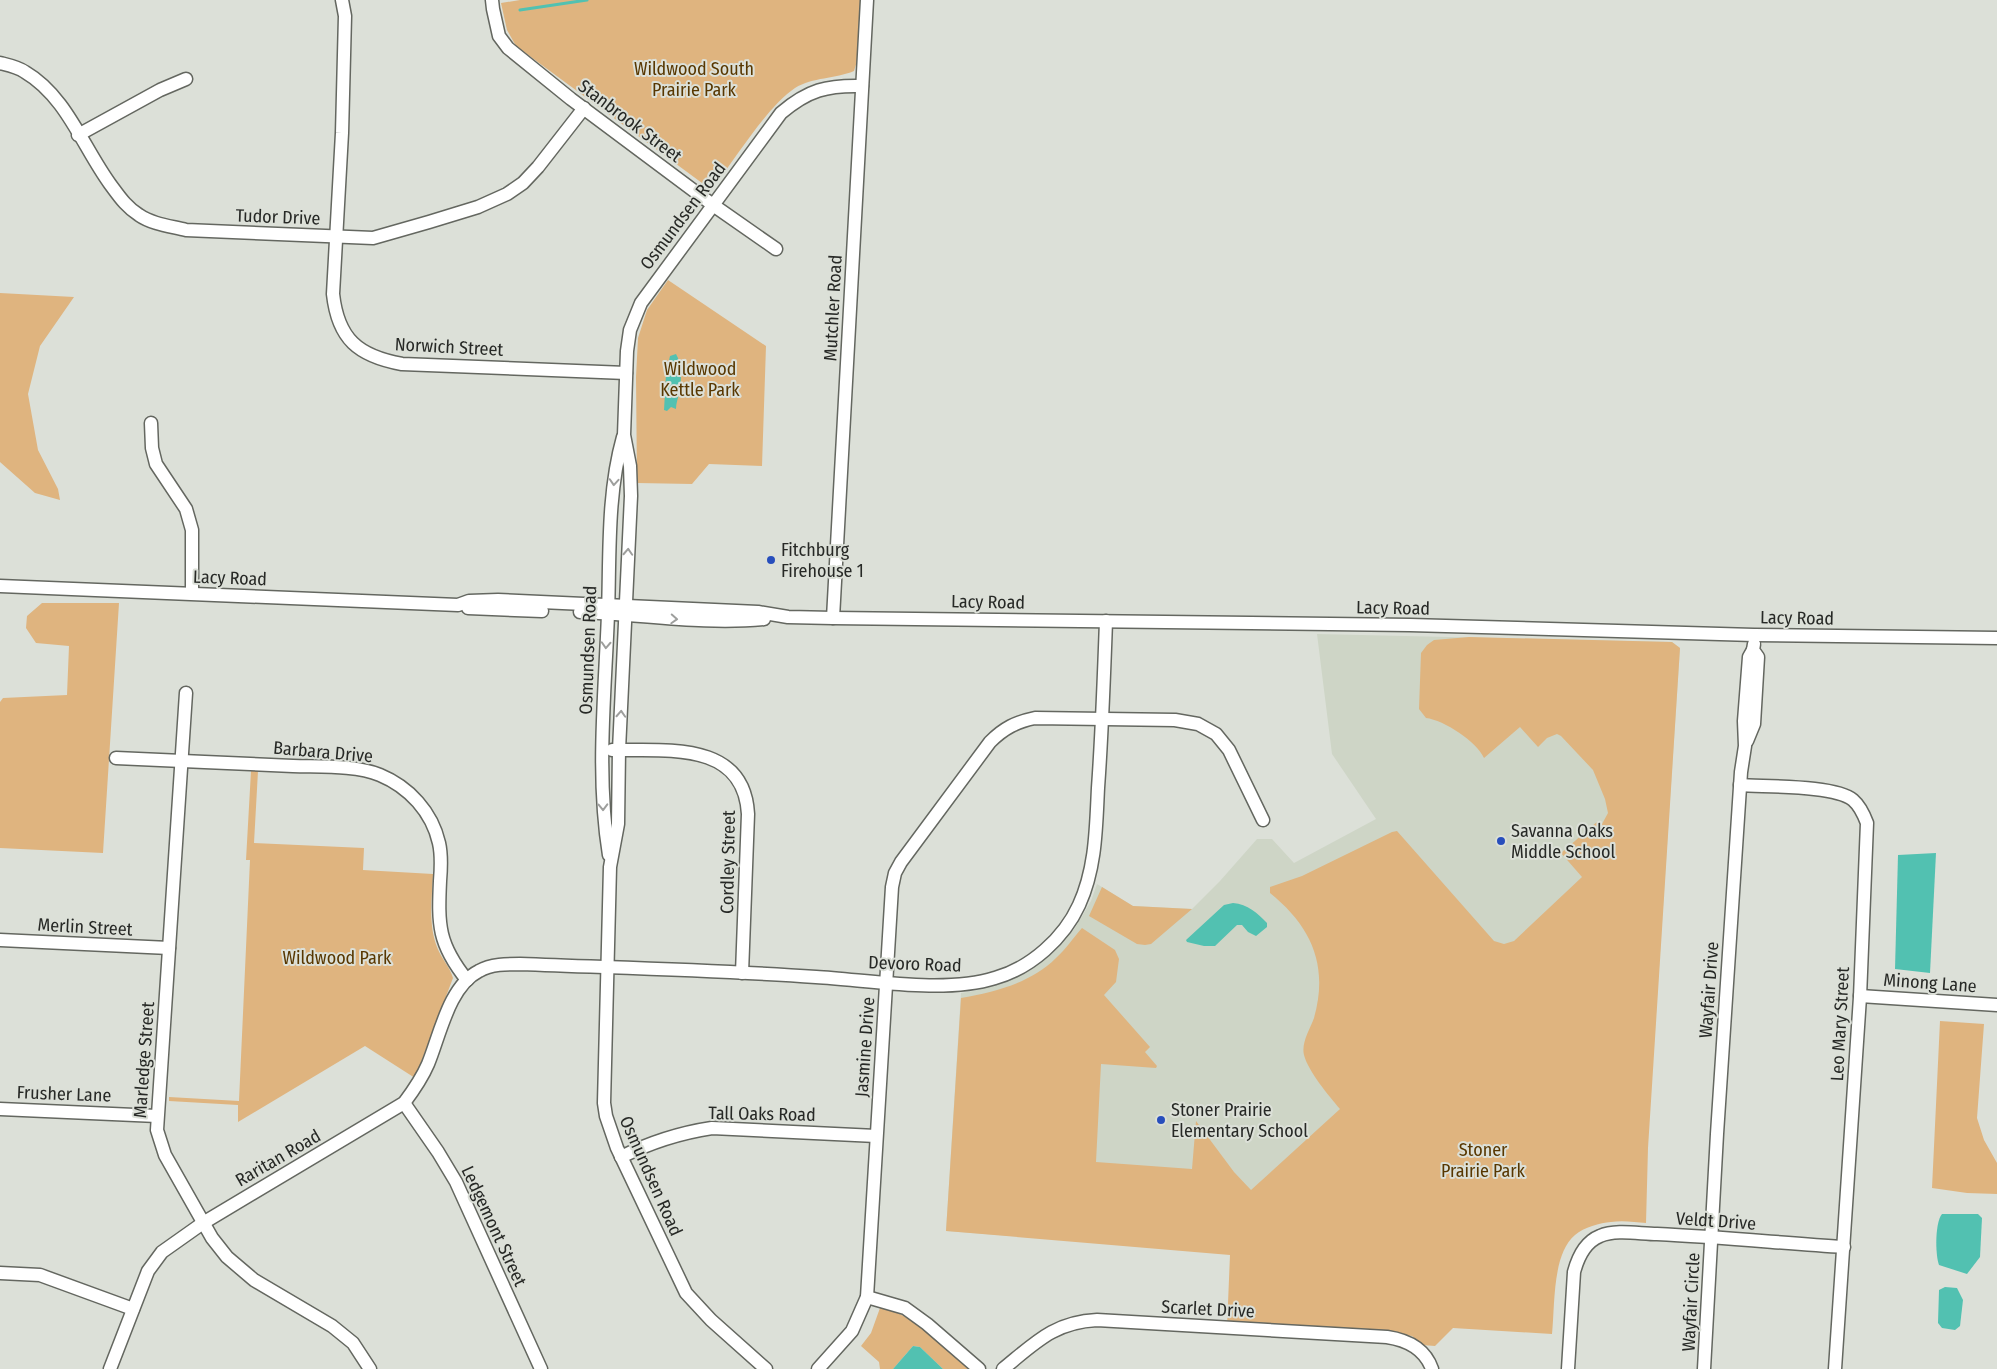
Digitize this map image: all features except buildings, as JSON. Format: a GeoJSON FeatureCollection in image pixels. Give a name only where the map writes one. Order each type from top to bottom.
{"type":"FeatureCollection","features":[{"type":"Feature","properties":{"kind":"street","name":"Norwich Street"},"geometry":{"type":"LineString","coordinates":[[342,0],[345,26],[334,294],[335,312],[348,339],[364,353],[380,360],[402,364],[626,373]]}},
{"type":"Feature","properties":{"kind":"street","name":"Stanbrook Street"},"geometry":{"type":"LineString","coordinates":[[492,0],[499,36],[508,48],[713,205],[776,249]]}},
{"type":"Feature","properties":{"kind":"street","name":"Mutchler Road"},"geometry":{"type":"LineString","coordinates":[[834,618],[867,0]]}},
{"type":"Feature","properties":{"kind":"street","name":"Tudor Drive"},"geometry":{"type":"LineString","coordinates":[[0,63],[24,70],[41,82],[58,101],[100,170],[126,205],[140,216],[161,225],[186,230],[373,238],[470,209],[507,194],[523,183],[538,167],[584,108]]}},
{"type":"Feature","properties":{"kind":"street"},"geometry":{"type":"LineString","coordinates":[[78,135],[160,90],[186,79]]}},
{"type":"Feature","properties":{"kind":"street","name":"Osmundsen Road"},"geometry":{"type":"LineString","coordinates":[[766,1369],[711,1320],[686,1293],[621,1157],[609,1127],[604,1103],[610,867],[618,824],[619,750],[630,523],[630,466],[624,435],[626,373],[630,330],[637,310],[781,113],[818,90],[836,86],[862,86]]}},
{"type":"Feature","properties":{"kind":"street"},"geometry":{"type":"LineString","coordinates":[[151,423],[152,448],[156,464],[186,509],[192,530],[192,593]]}},
{"type":"Feature","properties":{"kind":"street","name":"Osmundsen Road"},"geometry":{"type":"LineString","coordinates":[[610,867],[603,820],[602,749],[615,465],[624,435]]}},
{"type":"Feature","properties":{"kind":"street"},"geometry":{"type":"LineString","coordinates":[[612,522],[630,523]]}},
{"type":"Feature","properties":{"kind":"street","name":"Lacy Road"},"geometry":{"type":"LineString","coordinates":[[0,586],[458,605],[469,602],[498,600],[729,622],[788,616],[1410,625],[1754,635],[1997,638]]}},
{"type":"Feature","properties":{"kind":"street","name":"Devoro Road"},"geometry":{"type":"LineString","coordinates":[[467,980],[478,971],[498,965],[520,964],[742,973],[954,985],[995,978],[1009,973],[1048,947],[1068,925],[1082,898],[1092,865],[1102,719],[1106,621]]}},
{"type":"Feature","properties":{"kind":"street","name":"Wayfair Drive"},"geometry":{"type":"LineString","coordinates":[[1712,1237],[1740,785],[1745,746],[1754,724],[1758,657],[1753,650],[1754,635]]}},
{"type":"Feature","properties":{"kind":"street","name":"Marledge Street"},"geometry":{"type":"LineString","coordinates":[[186,693],[157,1130],[165,1155],[203,1223],[212,1238],[235,1266],[254,1280],[332,1326],[353,1343],[370,1369]]}},
{"type":"Feature","properties":{"kind":"street","name":"Jasmine Drive"},"geometry":{"type":"LineString","coordinates":[[818,1369],[852,1331],[867,1297],[892,888],[895,873],[990,742],[1008,726],[1035,718],[1175,720],[1198,724],[1208,728],[1222,740],[1229,750],[1263,820]]}},
{"type":"Feature","properties":{"kind":"street","name":"Cordley Street"},"geometry":{"type":"LineString","coordinates":[[602,749],[682,751],[699,754],[717,761],[726,768],[741,786],[746,798],[748,814],[742,973]]}},
{"type":"Feature","properties":{"kind":"street","name":"Barbara Drive"},"geometry":{"type":"LineString","coordinates":[[116,758],[340,768],[362,770],[391,780],[409,792],[427,813],[435,829],[440,845],[441,861],[440,928],[449,954],[467,980]]}},
{"type":"Feature","properties":{"kind":"street","name":"Leo Mary Street"},"geometry":{"type":"LineString","coordinates":[[1740,785],[1813,789],[1838,793],[1852,799],[1862,810],[1867,823],[1860,996],[1835,1369]]}},
{"type":"Feature","properties":{"kind":"street","name":"Merlin Street"},"geometry":{"type":"LineString","coordinates":[[0,940],[168,948]]}},
{"type":"Feature","properties":{"kind":"street","name":"Raritan Road"},"geometry":{"type":"LineString","coordinates":[[110,1369],[148,1271],[162,1252],[203,1223],[404,1103],[417,1086],[428,1066],[452,1001],[458,990],[467,980]]}},
{"type":"Feature","properties":{"kind":"street","name":"Minong Lane"},"geometry":{"type":"LineString","coordinates":[[1860,996],[1997,1005]]}},
{"type":"Feature","properties":{"kind":"street","name":"Ledgemont Street"},"geometry":{"type":"LineString","coordinates":[[404,1103],[456,1182],[541,1369]]}},
{"type":"Feature","properties":{"kind":"street","name":"Frusher Lane"},"geometry":{"type":"LineString","coordinates":[[0,1109],[158,1116]]}},
{"type":"Feature","properties":{"kind":"street","name":"Tall Oaks Road"},"geometry":{"type":"LineString","coordinates":[[621,1157],[661,1138],[712,1128],[876,1136]]}},
{"type":"Feature","properties":{"kind":"street","name":"Veldt Drive"},"geometry":{"type":"LineString","coordinates":[[1568,1369],[1574,1272],[1579,1256],[1589,1244],[1600,1236],[1615,1232],[1844,1247]]}},
{"type":"Feature","properties":{"kind":"street","name":"Wayfair Circle"},"geometry":{"type":"LineString","coordinates":[[1704,1369],[1712,1237]]}},
{"type":"Feature","properties":{"kind":"street"},"geometry":{"type":"LineString","coordinates":[[0,1273],[40,1275],[133,1309]]}},
{"type":"Feature","properties":{"kind":"street"},"geometry":{"type":"LineString","coordinates":[[867,1297],[905,1308],[927,1324],[979,1369]]}},
{"type":"Feature","properties":{"kind":"street","name":"Scarlet Drive"},"geometry":{"type":"LineString","coordinates":[[1003,1369],[1038,1341],[1058,1328],[1082,1320],[1388,1337],[1412,1344],[1422,1353],[1432,1369]]}},
{"type":"Feature","properties":{"kind":"shaded area"},"geometry":{"type":"Polygon","coordinates":[[[1317,634],[1672,642],[1680,648],[1654,1044],[1356,1262],[946,1231],[961,993],[974,991],[1017,977],[1050,955],[1075,928],[1091,901],[1097,884],[1133,906],[1192,909],[1257,839],[1272,839],[1294,863],[1376,819],[1332,754],[1317,634]]]}},
{"type":"Feature","properties":{"kind":"green space","name":"Wildwood South Prairie Park"},"geometry":{"type":"Polygon","coordinates":[[[520,0],[862,0],[858,58],[854,71],[802,84],[785,96],[774,106],[717,182],[702,183],[516,46],[507,30],[501,3],[520,0]]]}},
{"type":"Feature","properties":{"kind":"green space","name":"Wildwood Kettle Park"},"geometry":{"type":"Polygon","coordinates":[[[668,280],[766,346],[762,466],[709,464],[692,484],[637,483],[636,377],[638,338],[647,310],[668,280]]]}},
{"type":"Feature","properties":{"kind":"green space"},"geometry":{"type":"Polygon","coordinates":[[[0,293],[74,297],[40,346],[28,394],[38,450],[58,489],[60,500],[35,493],[0,462],[0,293]]]}},
{"type":"Feature","properties":{"kind":"green space"},"geometry":{"type":"Polygon","coordinates":[[[42,603],[119,603],[103,853],[0,848],[0,702],[3,698],[67,695],[69,646],[36,643],[26,628],[27,616],[42,603]]]}},
{"type":"Feature","properties":{"kind":"green space","name":"Stoner Prairie Park"},"geometry":{"type":"Polygon","coordinates":[[[1469,637],[1672,642],[1680,648],[1648,1148],[1646,1223],[1620,1221],[1597,1224],[1575,1235],[1562,1255],[1558,1267],[1552,1334],[1453,1328],[1435,1346],[1422,1345],[1412,1336],[1395,1334],[1227,1327],[1230,1255],[946,1231],[961,998],[987,993],[1012,985],[1035,974],[1060,955],[1082,928],[1115,950],[1119,959],[1116,982],[1104,995],[1150,1047],[1145,1052],[1157,1066],[1156,1068],[1101,1064],[1096,1162],[1192,1169],[1196,1121],[1234,1172],[1251,1190],[1340,1109],[1314,1076],[1306,1061],[1303,1050],[1314,1018],[1318,999],[1319,981],[1313,948],[1306,933],[1296,919],[1270,893],[1270,887],[1302,876],[1397,831],[1494,941],[1504,944],[1514,941],[1582,877],[1561,853],[1598,821],[1602,824],[1608,813],[1605,799],[1593,770],[1561,736],[1557,734],[1547,738],[1538,747],[1520,727],[1484,758],[1475,745],[1450,727],[1426,718],[1419,709],[1421,653],[1434,640],[1469,637]]]}},
{"type":"Feature","properties":{"kind":"green space","name":"Wildwood Park"},"geometry":{"type":"Polygon","coordinates":[[[251,771],[258,771],[254,843],[364,848],[363,870],[433,874],[432,929],[437,947],[453,978],[415,1078],[365,1046],[238,1122],[238,1105],[169,1101],[169,1097],[239,1101],[250,860],[246,860],[251,771]]]}},
{"type":"Feature","properties":{"kind":"green space"},"geometry":{"type":"Polygon","coordinates":[[[1102,887],[1133,906],[1192,909],[1151,944],[1137,944],[1089,916],[1102,887]]]}},
{"type":"Feature","properties":{"kind":"green space"},"geometry":{"type":"Polygon","coordinates":[[[1940,1021],[1984,1024],[1977,1118],[1984,1140],[1997,1163],[1997,1194],[1967,1193],[1932,1188],[1940,1021]]]}},
{"type":"Feature","properties":{"kind":"green space"},"geometry":{"type":"Polygon","coordinates":[[[880,1308],[893,1311],[916,1324],[938,1341],[968,1369],[943,1369],[920,1347],[913,1346],[893,1369],[880,1369],[879,1362],[861,1346],[871,1333],[880,1308]]]}},
{"type":"Feature","properties":{"kind":"water"},"geometry":{"type":"Polygon","coordinates":[[[676,354],[680,368],[680,389],[676,409],[671,407],[667,411],[664,410],[666,374],[670,356],[676,354]]]}},
{"type":"Feature","properties":{"kind":"water"},"geometry":{"type":"Polygon","coordinates":[[[1936,853],[1930,973],[1895,969],[1898,855],[1936,853]]]}},
{"type":"Feature","properties":{"kind":"water"},"geometry":{"type":"Polygon","coordinates":[[[1233,903],[1243,905],[1252,910],[1267,923],[1267,927],[1256,936],[1248,932],[1242,925],[1237,925],[1215,946],[1204,946],[1187,942],[1186,940],[1224,905],[1233,903]]]}},
{"type":"Feature","properties":{"kind":"water"},"geometry":{"type":"Polygon","coordinates":[[[1942,1214],[1978,1214],[1982,1218],[1980,1257],[1967,1274],[1939,1265],[1936,1238],[1942,1214]]]}},
{"type":"Feature","properties":{"kind":"water"},"geometry":{"type":"Polygon","coordinates":[[[1945,1287],[1957,1288],[1963,1300],[1960,1326],[1955,1330],[1942,1328],[1938,1323],[1939,1290],[1945,1287]]]}},
{"type":"Feature","properties":{"kind":"water"},"geometry":{"type":"Polygon","coordinates":[[[913,1346],[920,1347],[943,1369],[893,1369],[913,1346]]]}},
{"type":"Feature","properties":{"kind":"waterway"},"geometry":{"type":"LineString","coordinates":[[520,10],[587,0]]}},
{"type":"Feature","properties":{"kind":"place","name":"Fitchburg Firehouse 1"},"geometry":{"type":"Point","coordinates":[771,560]}},
{"type":"Feature","properties":{"kind":"place","name":"Savanna Oaks Middle School"},"geometry":{"type":"Point","coordinates":[1501,841]}},
{"type":"Feature","properties":{"kind":"place","name":"Stoner Prairie Elementary School"},"geometry":{"type":"Point","coordinates":[1161,1120]}}]}
